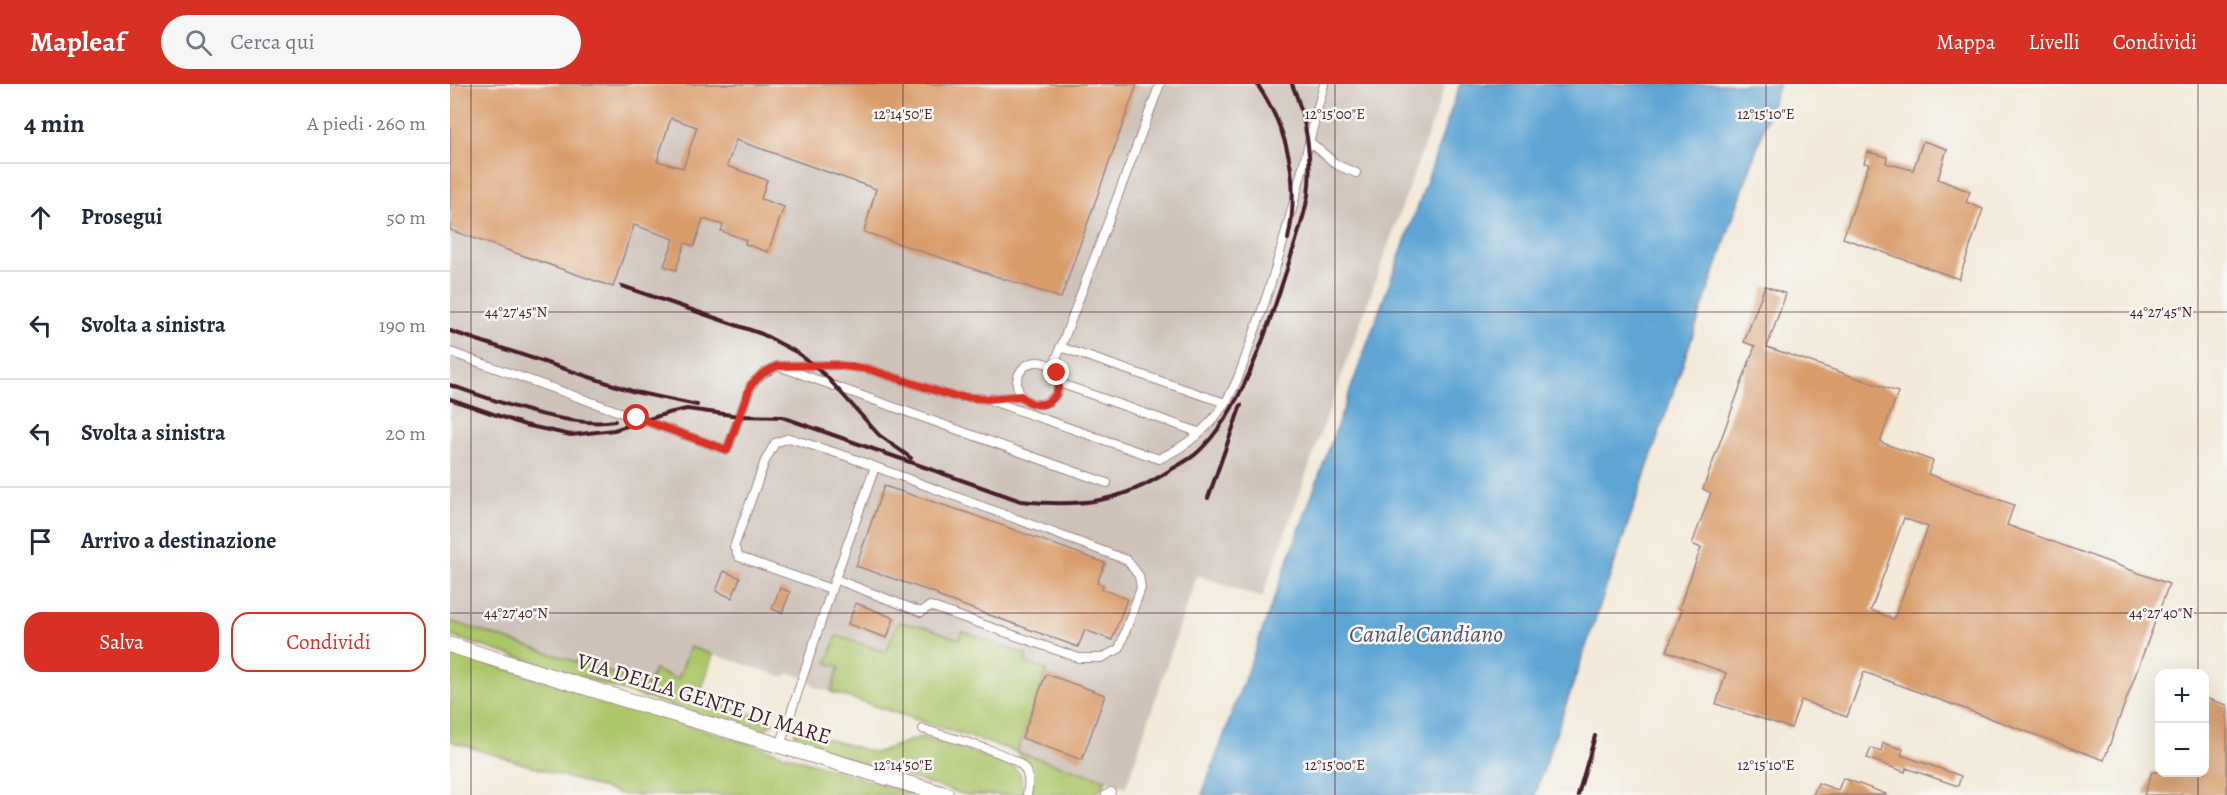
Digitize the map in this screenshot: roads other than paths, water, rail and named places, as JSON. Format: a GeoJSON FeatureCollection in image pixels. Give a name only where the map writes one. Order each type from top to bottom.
{"type":"FeatureCollection","features":[{"type":"Feature","properties":{"kind":"street","name":"VIA DELLA GENTE DI MARE"},"geometry":{"type":"LineString","coordinates":[[450,645],[946,795]]}},
{"type":"Feature","properties":{"kind":"lane"},"geometry":{"type":"LineString","coordinates":[[1053,368],[1160,84]]}},
{"type":"Feature","properties":{"kind":"lane"},"geometry":{"type":"LineString","coordinates":[[988,399],[1160,459],[1183,448],[1225,402],[1240,371],[1265,303],[1324,84]]}},
{"type":"Feature","properties":{"kind":"lane"},"geometry":{"type":"LineString","coordinates":[[1309,141],[1337,165],[1356,173]]}},
{"type":"Feature","properties":{"kind":"lane"},"geometry":{"type":"LineString","coordinates":[[1060,347],[1225,402]]}},
{"type":"Feature","properties":{"kind":"lane"},"geometry":{"type":"LineString","coordinates":[[450,352],[727,450],[751,385],[762,374],[777,366],[835,365],[868,369],[952,396],[988,399],[1021,396],[1032,403],[1045,403],[1056,394],[1059,383],[1057,373],[1053,368],[1040,362],[1026,366],[1021,371],[1017,383],[1021,396]]}},
{"type":"Feature","properties":{"kind":"lane"},"geometry":{"type":"LineString","coordinates":[[777,366],[1107,483]]}},
{"type":"Feature","properties":{"kind":"lane"},"geometry":{"type":"LineString","coordinates":[[1059,383],[1198,432]]}},
{"type":"Feature","properties":{"kind":"lane"},"geometry":{"type":"LineString","coordinates":[[831,589],[739,557],[734,547],[765,461],[775,443],[789,438],[875,467],[1126,560],[1139,576],[1141,588],[1119,649],[1101,658],[1079,658],[930,606],[921,612],[835,579]]}},
{"type":"Feature","properties":{"kind":"lane"},"geometry":{"type":"LineString","coordinates":[[780,746],[831,589],[875,467]]}},
{"type":"Feature","properties":{"kind":"lane"},"geometry":{"type":"LineString","coordinates":[[923,729],[1011,757],[1024,767],[1029,782],[1027,795]]}},
{"type":"Feature","properties":{"kind":"water","name":"Canale Candiano"},"geometry":{"type":"Polygon","coordinates":[[[1460,84],[1779,84],[1535,795],[1202,795],[1428,178],[1460,84]]]}},
{"type":"Feature","properties":{"kind":"railway"},"geometry":{"type":"LineString","coordinates":[[1257,84],[1277,120],[1289,158],[1293,198],[1288,239]]}},
{"type":"Feature","properties":{"kind":"railway"},"geometry":{"type":"LineString","coordinates":[[450,399],[525,425],[571,435],[614,430],[687,409],[739,416],[782,417],[1021,501],[1062,503],[1100,500],[1117,496],[1153,480],[1198,452],[1228,414],[1252,366],[1280,292],[1308,195],[1310,167],[1307,138],[1292,84]]}},
{"type":"Feature","properties":{"kind":"railway"},"geometry":{"type":"LineString","coordinates":[[622,286],[762,334],[798,353],[826,376],[879,435],[911,458]]}},
{"type":"Feature","properties":{"kind":"railway"},"geometry":{"type":"LineString","coordinates":[[450,331],[635,392],[697,405]]}},
{"type":"Feature","properties":{"kind":"railway"},"geometry":{"type":"LineString","coordinates":[[450,385],[510,406],[554,417],[576,421],[615,421]]}},
{"type":"Feature","properties":{"kind":"railway"},"geometry":{"type":"LineString","coordinates":[[1208,498],[1241,405]]}},
{"type":"Feature","properties":{"kind":"railway"},"geometry":{"type":"LineString","coordinates":[[1578,795],[1595,736]]}}]}
